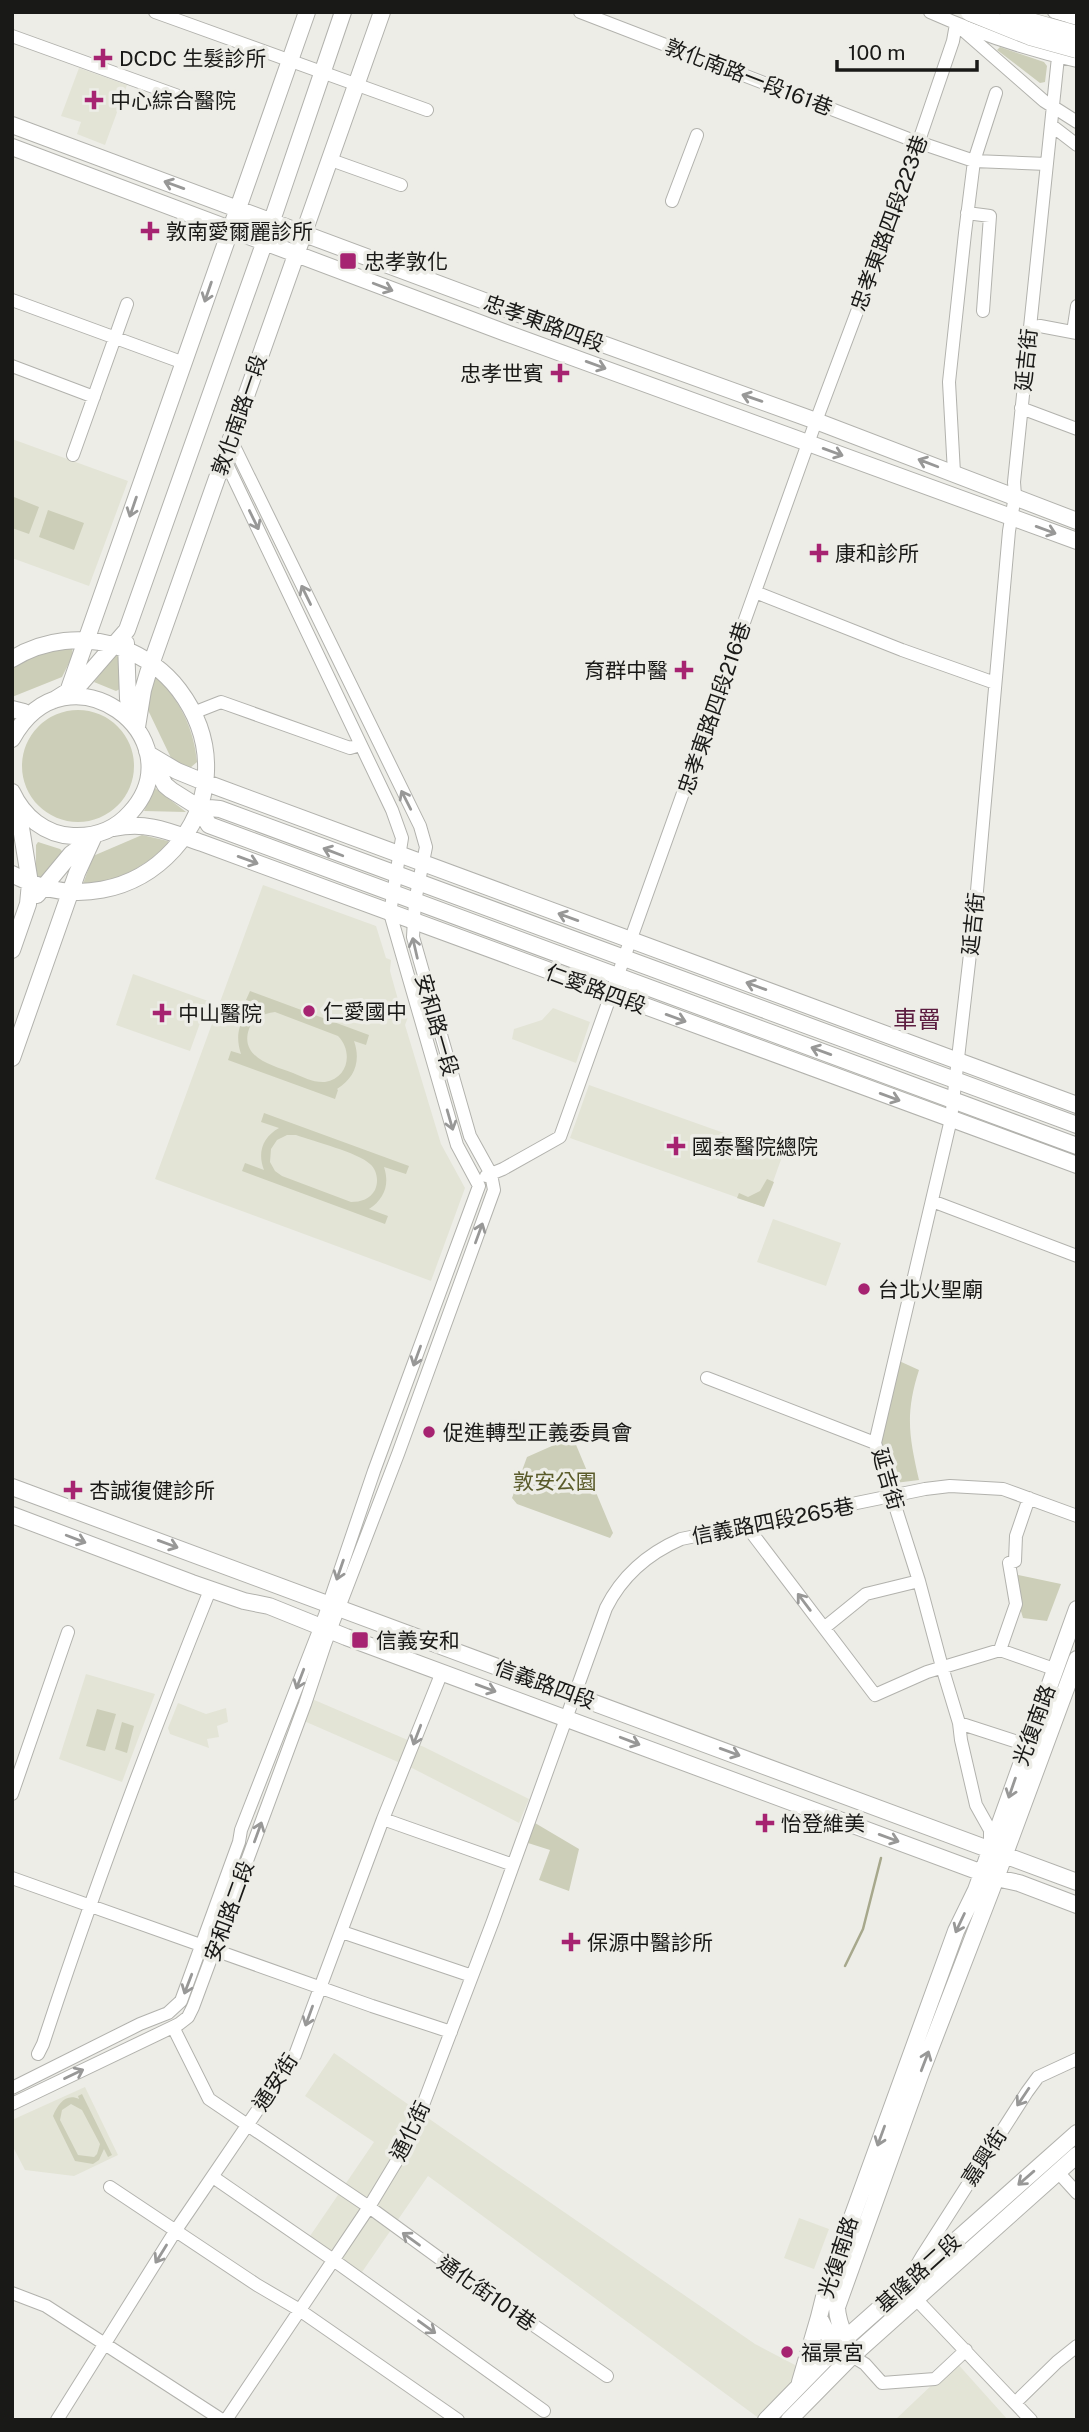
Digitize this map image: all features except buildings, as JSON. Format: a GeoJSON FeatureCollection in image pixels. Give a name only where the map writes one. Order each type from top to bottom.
{"type":"FeatureCollection","features":[{"type":"Feature","properties":{"kind":"highway"},"geometry":{"type":"LineString","coordinates":[[1034,12],[1076,22]]}},
{"type":"Feature","properties":{"kind":"highway"},"geometry":{"type":"LineString","coordinates":[[1001,14],[1076,22]]}},
{"type":"Feature","properties":{"kind":"highway"},"geometry":{"type":"LineString","coordinates":[[966,22],[1077,49]]}},
{"type":"Feature","properties":{"kind":"main road"},"geometry":{"type":"LineString","coordinates":[[69,689],[307,12]]}},
{"type":"Feature","properties":{"kind":"main road","name":"敦化南路一段"},"geometry":{"type":"LineString","coordinates":[[54,700],[81,683],[120,648],[344,12]]}},
{"type":"Feature","properties":{"kind":"main road","name":"敦化南路一段"},"geometry":{"type":"LineString","coordinates":[[137,727],[143,690],[382,12]]}},
{"type":"Feature","properties":{"kind":"main road","name":"忠孝東路四段"},"geometry":{"type":"LineString","coordinates":[[12,125],[514,312],[817,421],[1077,521]]}},
{"type":"Feature","properties":{"kind":"main road","name":"忠孝東路四段"},"geometry":{"type":"LineString","coordinates":[[12,147],[1077,541]]}},
{"type":"Feature","properties":{"kind":"main road"},"geometry":{"type":"LineString","coordinates":[[12,659],[46,644],[86,640],[120,648],[152,664],[174,685],[193,713],[203,747],[204,782],[198,807],[184,837],[157,866],[135,880],[103,890],[70,892],[37,886],[12,874]]}},
{"type":"Feature","properties":{"kind":"main road"},"geometry":{"type":"LineString","coordinates":[[120,648],[128,699],[137,727]]}},
{"type":"Feature","properties":{"kind":"main road"},"geometry":{"type":"LineString","coordinates":[[19,720],[54,700],[72,696],[91,697],[109,703],[124,713],[137,727]]}},
{"type":"Feature","properties":{"kind":"main road","name":"仁愛路四段"},"geometry":{"type":"LineString","coordinates":[[137,727],[165,785],[198,807],[209,825],[1077,1146]]}},
{"type":"Feature","properties":{"kind":"main road"},"geometry":{"type":"LineString","coordinates":[[148,753],[204,782],[1077,1105]]}},
{"type":"Feature","properties":{"kind":"main road"},"geometry":{"type":"LineString","coordinates":[[12,950],[37,886],[71,854],[134,809],[146,788],[148,753]]}},
{"type":"Feature","properties":{"kind":"main road"},"geometry":{"type":"LineString","coordinates":[[15,797],[21,832],[37,886]]}},
{"type":"Feature","properties":{"kind":"main road","name":"仁愛路四段"},"geometry":{"type":"LineString","coordinates":[[15,797],[36,823],[60,835],[87,836],[134,824],[184,837],[1077,1165]]}},
{"type":"Feature","properties":{"kind":"main road","name":"仁愛路四段"},"geometry":{"type":"LineString","coordinates":[[198,807],[220,809],[1077,1125]]}},
{"type":"Feature","properties":{"kind":"main road"},"geometry":{"type":"LineString","coordinates":[[12,852],[21,832]]}},
{"type":"Feature","properties":{"kind":"main road"},"geometry":{"type":"LineString","coordinates":[[12,1058],[82,857],[102,833]]}},
{"type":"Feature","properties":{"kind":"main road","name":"信義路四段"},"geometry":{"type":"LineString","coordinates":[[12,1487],[330,1617],[442,1672],[989,1876],[1019,1883],[1077,1905]]}},
{"type":"Feature","properties":{"kind":"main road","name":"信義路四段"},"geometry":{"type":"LineString","coordinates":[[13,1519],[209,1590],[269,1606],[330,1617],[574,1695],[1077,1882]]}},
{"type":"Feature","properties":{"kind":"main road","name":"光復南路"},"geometry":{"type":"LineString","coordinates":[[998,1852],[1027,1745],[1077,1609]]}},
{"type":"Feature","properties":{"kind":"main road","name":"光復南路"},"geometry":{"type":"LineString","coordinates":[[841,2344],[837,2306],[989,1876],[1070,1697],[1077,1659]]}},
{"type":"Feature","properties":{"kind":"main road","name":"光復南路"},"geometry":{"type":"LineString","coordinates":[[852,2356],[819,2317],[825,2289],[956,1931],[989,1876]]}},
{"type":"Feature","properties":{"kind":"main road","name":"基隆路二段"},"geometry":{"type":"LineString","coordinates":[[766,2420],[841,2344],[914,2276],[1077,2133]]}},
{"type":"Feature","properties":{"kind":"main road","name":"基隆路二段"},"geometry":{"type":"LineString","coordinates":[[789,2420],[852,2356],[1077,2155]]}},
{"type":"Feature","properties":{"kind":"main road"},"geometry":{"type":"LineString","coordinates":[[799,2386],[819,2317]]}},
{"type":"Feature","properties":{"kind":"street"},"geometry":{"type":"LineString","coordinates":[[155,12],[427,110]]}},
{"type":"Feature","properties":{"kind":"street","name":"敦化南路一段161巷"},"geometry":{"type":"LineString","coordinates":[[580,12],[974,161],[1047,164]]}},
{"type":"Feature","properties":{"kind":"street"},"geometry":{"type":"LineString","coordinates":[[930,12],[980,28],[986,12]]}},
{"type":"Feature","properties":{"kind":"street"},"geometry":{"type":"LineString","coordinates":[[1054,12],[1076,22]]}},
{"type":"Feature","properties":{"kind":"street"},"geometry":{"type":"LineString","coordinates":[[991,35],[987,28],[1001,14]]}},
{"type":"Feature","properties":{"kind":"street"},"geometry":{"type":"LineString","coordinates":[[966,22],[991,35],[1077,61]]}},
{"type":"Feature","properties":{"kind":"street"},"geometry":{"type":"LineString","coordinates":[[966,22],[1044,101],[1077,122]]}},
{"type":"Feature","properties":{"kind":"street","name":"忠孝東路四段223巷"},"geometry":{"type":"LineString","coordinates":[[817,421],[953,41],[966,22]]}},
{"type":"Feature","properties":{"kind":"street","name":"延吉街"},"geometry":{"type":"LineString","coordinates":[[998,1852],[976,1805],[961,1740],[960,1723],[875,1443],[951,1119],[976,902],[1021,408],[1058,57],[1076,22]]}},
{"type":"Feature","properties":{"kind":"street"},"geometry":{"type":"LineString","coordinates":[[12,36],[195,102]]}},
{"type":"Feature","properties":{"kind":"street"},"geometry":{"type":"LineString","coordinates":[[954,473],[949,382],[967,213],[974,161],[996,93]]}},
{"type":"Feature","properties":{"kind":"street"},"geometry":{"type":"LineString","coordinates":[[1051,125],[1077,145]]}},
{"type":"Feature","properties":{"kind":"street"},"geometry":{"type":"LineString","coordinates":[[672,201],[697,135]]}},
{"type":"Feature","properties":{"kind":"street"},"geometry":{"type":"LineString","coordinates":[[45,159],[51,139]]}},
{"type":"Feature","properties":{"kind":"street"},"geometry":{"type":"LineString","coordinates":[[331,160],[401,185]]}},
{"type":"Feature","properties":{"kind":"street"},"geometry":{"type":"LineString","coordinates":[[967,213],[990,216],[983,311]]}},
{"type":"Feature","properties":{"kind":"street"},"geometry":{"type":"LineString","coordinates":[[12,300],[184,363]]}},
{"type":"Feature","properties":{"kind":"street"},"geometry":{"type":"LineString","coordinates":[[73,455],[127,304]]}},
{"type":"Feature","properties":{"kind":"street"},"geometry":{"type":"LineString","coordinates":[[1030,328],[1040,326],[1075,332],[1077,306]]}},
{"type":"Feature","properties":{"kind":"street"},"geometry":{"type":"LineString","coordinates":[[12,366],[94,397]]}},
{"type":"Feature","properties":{"kind":"street"},"geometry":{"type":"LineString","coordinates":[[1021,408],[1077,429]]}},
{"type":"Feature","properties":{"kind":"street","name":"忠孝東路四段216巷"},"geometry":{"type":"LineString","coordinates":[[477,1179],[560,1138],[817,421]]}},
{"type":"Feature","properties":{"kind":"street","name":"安和路一段"},"geometry":{"type":"LineString","coordinates":[[231,440],[420,826],[426,847],[415,901],[413,937],[470,1136],[491,1174]]}},
{"type":"Feature","properties":{"kind":"street","name":"安和路一段"},"geometry":{"type":"LineString","coordinates":[[224,458],[393,810],[402,838],[390,913],[457,1144],[477,1179]]}},
{"type":"Feature","properties":{"kind":"street"},"geometry":{"type":"LineString","coordinates":[[755,592],[902,650],[995,683]]}},
{"type":"Feature","properties":{"kind":"street"},"geometry":{"type":"LineString","coordinates":[[193,713],[221,702],[350,748],[360,744]]}},
{"type":"Feature","properties":{"kind":"street"},"geometry":{"type":"LineString","coordinates":[[330,1617],[493,1194],[491,1174]]}},
{"type":"Feature","properties":{"kind":"street"},"geometry":{"type":"LineString","coordinates":[[330,1617],[374,1471],[479,1186],[477,1179]]}},
{"type":"Feature","properties":{"kind":"street"},"geometry":{"type":"LineString","coordinates":[[932,1201],[1077,1256]]}},
{"type":"Feature","properties":{"kind":"street"},"geometry":{"type":"LineString","coordinates":[[707,1378],[875,1443]]}},
{"type":"Feature","properties":{"kind":"street","name":"信義路四段265巷"},"geometry":{"type":"LineString","coordinates":[[566,1717],[614,1593],[633,1570],[656,1552],[681,1539],[925,1489],[974,1486],[1003,1489],[1077,1516]]}},
{"type":"Feature","properties":{"kind":"street"},"geometry":{"type":"LineString","coordinates":[[1000,1650],[1016,1604],[1009,1563],[1015,1561],[1016,1536],[1029,1498]]}},
{"type":"Feature","properties":{"kind":"street"},"geometry":{"type":"LineString","coordinates":[[745,1524],[875,1695],[942,1667],[1000,1650],[1055,1669]]}},
{"type":"Feature","properties":{"kind":"street"},"geometry":{"type":"LineString","coordinates":[[824,1628],[866,1594],[919,1581]]}},
{"type":"Feature","properties":{"kind":"street"},"geometry":{"type":"LineString","coordinates":[[38,2054],[133,1789],[209,1590]]}},
{"type":"Feature","properties":{"kind":"street","name":"安和路二段"},"geometry":{"type":"LineString","coordinates":[[12,2104],[173,2027],[188,2017],[208,1948],[330,1617]]}},
{"type":"Feature","properties":{"kind":"street"},"geometry":{"type":"LineString","coordinates":[[12,1794],[68,1632]]}},
{"type":"Feature","properties":{"kind":"street","name":"通安街"},"geometry":{"type":"LineString","coordinates":[[57,2420],[176,2230],[295,2055],[383,1819],[442,1672]]}},
{"type":"Feature","properties":{"kind":"street","name":"通化街"},"geometry":{"type":"LineString","coordinates":[[224,2420],[369,2207],[410,2139],[566,1717]]}},
{"type":"Feature","properties":{"kind":"street"},"geometry":{"type":"LineString","coordinates":[[960,1723],[1027,1745]]}},
{"type":"Feature","properties":{"kind":"street"},"geometry":{"type":"LineString","coordinates":[[383,1819],[513,1865]]}},
{"type":"Feature","properties":{"kind":"street"},"geometry":{"type":"LineString","coordinates":[[12,1878],[451,2032]]}},
{"type":"Feature","properties":{"kind":"street"},"geometry":{"type":"LineString","coordinates":[[342,1932],[472,1976]]}},
{"type":"Feature","properties":{"kind":"street","name":"安和路二段"},"geometry":{"type":"LineString","coordinates":[[12,2088],[177,2007],[208,1948]]}},
{"type":"Feature","properties":{"kind":"street","name":"通化街101巷"},"geometry":{"type":"LineString","coordinates":[[173,2027],[209,2099],[369,2207],[607,2376]]}},
{"type":"Feature","properties":{"kind":"street","name":"嘉興街"},"geometry":{"type":"LineString","coordinates":[[914,2276],[922,2256],[1038,2077],[1077,2059]]}},
{"type":"Feature","properties":{"kind":"street"},"geometry":{"type":"LineString","coordinates":[[1057,2171],[1077,2193]]}},
{"type":"Feature","properties":{"kind":"street"},"geometry":{"type":"LineString","coordinates":[[212,2177],[332,2259],[544,2411]]}},
{"type":"Feature","properties":{"kind":"street"},"geometry":{"type":"LineString","coordinates":[[110,2187],[257,2285],[299,2309],[458,2420]]}},
{"type":"Feature","properties":{"kind":"street"},"geometry":{"type":"LineString","coordinates":[[12,2293],[46,2306],[224,2420]]}},
{"type":"Feature","properties":{"kind":"street"},"geometry":{"type":"LineString","coordinates":[[916,2299],[1031,2420]]}},
{"type":"Feature","properties":{"kind":"street"},"geometry":{"type":"LineString","coordinates":[[1016,2402],[1077,2346]]}},
{"type":"Feature","properties":{"kind":"street"},"geometry":{"type":"LineString","coordinates":[[852,2356],[865,2364],[882,2383],[935,2379],[966,2350]]}},
{"type":"Feature","properties":{"kind":"shaded area","name":"中心綜合醫院"},"geometry":{"type":"Polygon","coordinates":[[[79,68],[127,85],[105,145],[77,134],[81,122],[61,116],[79,68]]]}},
{"type":"Feature","properties":{"kind":"shaded area"},"geometry":{"type":"Polygon","coordinates":[[[12,439],[128,481],[89,586],[12,558],[12,439]]]}},
{"type":"Feature","properties":{"kind":"shaded area"},"geometry":{"type":"Polygon","coordinates":[[[263,885],[376,926],[386,958],[391,960],[390,971],[402,1014],[408,1017],[405,1025],[441,1144],[465,1188],[431,1281],[155,1179],[263,885]]]}},
{"type":"Feature","properties":{"kind":"shaded area","name":"中山醫院"},"geometry":{"type":"Polygon","coordinates":[[[133,974],[208,1001],[190,1051],[116,1025],[133,974]]]}},
{"type":"Feature","properties":{"kind":"shaded area"},"geometry":{"type":"Polygon","coordinates":[[[553,1008],[590,1022],[576,1063],[512,1039],[514,1029],[542,1020],[553,1008]]]}},
{"type":"Feature","properties":{"kind":"shaded area","name":"國泰醫院總院"},"geometry":{"type":"Polygon","coordinates":[[[589,1085],[783,1154],[764,1207],[570,1138],[589,1085]]]}},
{"type":"Feature","properties":{"kind":"shaded area","name":"國泰醫院總院"},"geometry":{"type":"Polygon","coordinates":[[[773,1219],[841,1243],[826,1286],[757,1262],[773,1219]]]}},
{"type":"Feature","properties":{"kind":"shaded area"},"geometry":{"type":"Polygon","coordinates":[[[86,1674],[155,1694],[122,1782],[59,1759],[86,1674]]]}},
{"type":"Feature","properties":{"kind":"shaded area"},"geometry":{"type":"Polygon","coordinates":[[[312,1699],[424,1747],[529,1799],[519,1823],[414,1769],[304,1721],[312,1699]]]}},
{"type":"Feature","properties":{"kind":"shaded area"},"geometry":{"type":"Polygon","coordinates":[[[178,1703],[206,1714],[226,1708],[228,1722],[217,1726],[219,1737],[207,1739],[209,1748],[170,1734],[168,1728],[178,1703]]]}},
{"type":"Feature","properties":{"kind":"shaded area"},"geometry":{"type":"Polygon","coordinates":[[[334,2053],[755,2344],[795,2365],[798,2382],[760,2419],[428,2176],[360,2275],[308,2239],[374,2142],[305,2096],[334,2053]]]}},
{"type":"Feature","properties":{"kind":"shaded area"},"geometry":{"type":"Polygon","coordinates":[[[85,2087],[118,2155],[74,2176],[25,2170],[12,2145],[12,2120],[85,2087]]]}},
{"type":"Feature","properties":{"kind":"shaded area"},"geometry":{"type":"Polygon","coordinates":[[[799,2218],[829,2229],[814,2269],[784,2258],[799,2218]]]}},
{"type":"Feature","properties":{"kind":"shaded area"},"geometry":{"type":"Polygon","coordinates":[[[956,2362],[1008,2420],[895,2420],[956,2362]]]}},
{"type":"Feature","properties":{"kind":"green space"},"geometry":{"type":"Polygon","coordinates":[[[1000,47],[1044,62],[1047,66],[1045,82],[1040,83],[997,50],[1000,47]]]}},
{"type":"Feature","properties":{"kind":"green space"},"geometry":{"type":"Polygon","coordinates":[[[14,497],[39,507],[29,534],[12,528],[14,497]]]}},
{"type":"Feature","properties":{"kind":"green space"},"geometry":{"type":"Polygon","coordinates":[[[48,510],[84,523],[74,550],[39,537],[48,510]]]}},
{"type":"Feature","properties":{"kind":"green space"},"geometry":{"type":"Polygon","coordinates":[[[72,647],[73,655],[62,677],[12,697],[12,667],[47,651],[72,647]]]}},
{"type":"Feature","properties":{"kind":"green space"},"geometry":{"type":"Polygon","coordinates":[[[116,654],[120,655],[120,689],[116,691],[94,682],[116,654]]]}},
{"type":"Feature","properties":{"kind":"green space"},"geometry":{"type":"Polygon","coordinates":[[[158,678],[180,707],[189,728],[197,762],[190,768],[172,760],[147,708],[150,687],[158,678]]]}},
{"type":"Feature","properties":{"kind":"green space"},"geometry":{"type":"Polygon","coordinates":[[[78,710],[99,714],[117,727],[130,745],[134,766],[130,787],[117,805],[99,818],[78,822],[57,818],[39,805],[26,787],[22,766],[26,745],[39,727],[57,714],[78,710]]]}},
{"type":"Feature","properties":{"kind":"green space"},"geometry":{"type":"Polygon","coordinates":[[[155,788],[186,812],[144,811],[155,788]]]}},
{"type":"Feature","properties":{"kind":"green space"},"geometry":{"type":"Polygon","coordinates":[[[142,835],[168,841],[168,844],[149,860],[119,877],[83,884],[93,856],[142,835]]]}},
{"type":"Feature","properties":{"kind":"green space"},"geometry":{"type":"Polygon","coordinates":[[[38,842],[63,852],[44,877],[37,877],[36,873],[38,842]]]}},
{"type":"Feature","properties":{"kind":"green space"},"geometry":{"type":"Polygon","coordinates":[[[250,991],[369,1035],[366,1045],[354,1041],[357,1055],[355,1068],[348,1080],[337,1089],[335,1099],[228,1060],[231,1051],[241,1054],[238,1039],[240,1026],[247,1014],[259,1005],[246,1000],[250,991]],[[275,1012],[256,1019],[249,1029],[247,1039],[249,1047],[260,1059],[317,1082],[325,1082],[339,1075],[346,1063],[346,1049],[338,1036],[275,1012]]]}},
{"type":"Feature","properties":{"kind":"green space"},"geometry":{"type":"Polygon","coordinates":[[[264,1113],[409,1166],[406,1174],[384,1167],[386,1186],[379,1201],[369,1209],[388,1216],[385,1224],[242,1171],[245,1163],[264,1170],[261,1151],[265,1140],[279,1128],[261,1122],[264,1113]],[[287,1135],[277,1140],[271,1149],[270,1162],[275,1171],[351,1202],[371,1196],[377,1179],[370,1164],[346,1152],[296,1135],[287,1135]]]}},
{"type":"Feature","properties":{"kind":"green space"},"geometry":{"type":"Polygon","coordinates":[[[767,1179],[774,1182],[764,1207],[737,1198],[739,1193],[748,1197],[760,1191],[767,1179]]]}},
{"type":"Feature","properties":{"kind":"green space"},"geometry":{"type":"Polygon","coordinates":[[[897,1360],[919,1370],[910,1425],[919,1480],[895,1483],[879,1442],[897,1360]]]}},
{"type":"Feature","properties":{"kind":"green space","name":"敦安公園"},"geometry":{"type":"Polygon","coordinates":[[[570,1438],[574,1440],[613,1533],[610,1538],[517,1504],[512,1498],[527,1457],[570,1438]]]}},
{"type":"Feature","properties":{"kind":"green space"},"geometry":{"type":"Polygon","coordinates":[[[1014,1574],[1061,1584],[1047,1621],[1023,1618],[1014,1574]]]}},
{"type":"Feature","properties":{"kind":"green space"},"geometry":{"type":"Polygon","coordinates":[[[97,1709],[116,1714],[105,1751],[86,1746],[97,1709]]]}},
{"type":"Feature","properties":{"kind":"green space"},"geometry":{"type":"Polygon","coordinates":[[[122,1722],[134,1726],[127,1753],[115,1749],[122,1722]]]}},
{"type":"Feature","properties":{"kind":"green space"},"geometry":{"type":"Polygon","coordinates":[[[535,1823],[579,1849],[569,1891],[539,1880],[550,1850],[528,1843],[535,1823]]]}},
{"type":"Feature","properties":{"kind":"green space"},"geometry":{"type":"Polygon","coordinates":[[[82,2094],[112,2155],[108,2157],[104,2149],[99,2160],[93,2164],[75,2161],[53,2116],[63,2101],[70,2097],[79,2099],[78,2096],[82,2094]],[[71,2104],[62,2110],[60,2120],[78,2155],[94,2157],[100,2144],[82,2110],[71,2104]]]}},
{"type":"Feature","properties":{"kind":"waterway"},"geometry":{"type":"LineString","coordinates":[[845,1966],[863,1929],[881,1858]]}},
{"type":"Feature","properties":{"kind":"place","name":"DCDC 生髮診所"},"geometry":{"type":"Point","coordinates":[103,58]}},
{"type":"Feature","properties":{"kind":"place","name":"中心綜合醫院"},"geometry":{"type":"Point","coordinates":[94,100]}},
{"type":"Feature","properties":{"kind":"place","name":"敦南愛爾麗診所"},"geometry":{"type":"Point","coordinates":[150,231]}},
{"type":"Feature","properties":{"kind":"place","name":"忠孝敦化"},"geometry":{"type":"Point","coordinates":[348,261]}},
{"type":"Feature","properties":{"kind":"place","name":"忠孝世賓"},"geometry":{"type":"Point","coordinates":[560,373]}},
{"type":"Feature","properties":{"kind":"place","name":"康和診所"},"geometry":{"type":"Point","coordinates":[819,553]}},
{"type":"Feature","properties":{"kind":"place","name":"育群中醫"},"geometry":{"type":"Point","coordinates":[684,670]}},
{"type":"Feature","properties":{"kind":"place","name":"仁愛國中"},"geometry":{"type":"Point","coordinates":[309,1011]}},
{"type":"Feature","properties":{"kind":"place","name":"中山醫院"},"geometry":{"type":"Point","coordinates":[162,1013]}},
{"type":"Feature","properties":{"kind":"place","name":"國泰醫院總院"},"geometry":{"type":"Point","coordinates":[676,1146]}},
{"type":"Feature","properties":{"kind":"place","name":"台北火聖廟"},"geometry":{"type":"Point","coordinates":[864,1289]}},
{"type":"Feature","properties":{"kind":"place","name":"促進轉型正義委員會"},"geometry":{"type":"Point","coordinates":[429,1432]}},
{"type":"Feature","properties":{"kind":"place","name":"杏誠復健診所"},"geometry":{"type":"Point","coordinates":[73,1490]}},
{"type":"Feature","properties":{"kind":"place","name":"信義安和"},"geometry":{"type":"Point","coordinates":[360,1640]}},
{"type":"Feature","properties":{"kind":"place","name":"怡登維美"},"geometry":{"type":"Point","coordinates":[765,1823]}},
{"type":"Feature","properties":{"kind":"place","name":"保源中醫診所"},"geometry":{"type":"Point","coordinates":[571,1942]}},
{"type":"Feature","properties":{"kind":"place","name":"福景宮"},"geometry":{"type":"Point","coordinates":[787,2352]}},
{"type":"Feature","properties":{"kind":"district","name":"車罾"},"geometry":{"type":"Point","coordinates":[917,1019]}}]}
